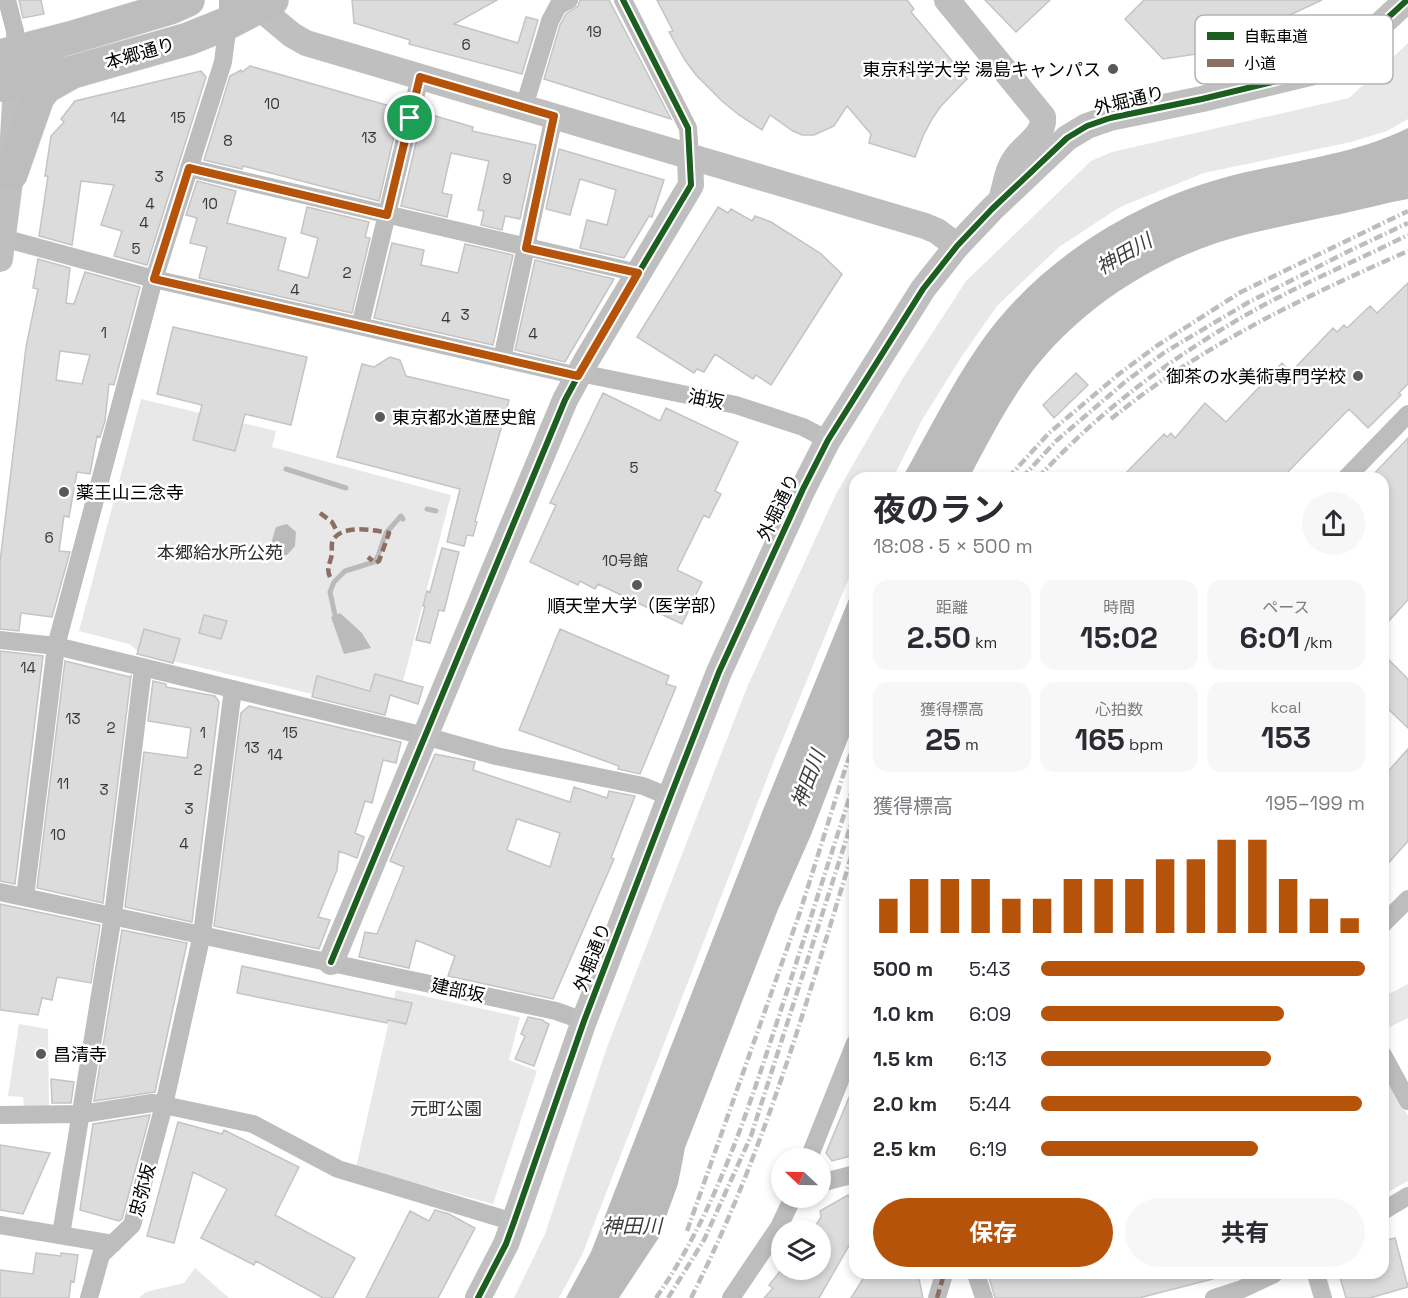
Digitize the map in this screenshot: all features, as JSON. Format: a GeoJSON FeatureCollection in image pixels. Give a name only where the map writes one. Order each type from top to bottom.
{"type":"FeatureCollection","features":[{"type":"Feature","properties":{"kind":"highway","name":"本郷通り"},"geometry":{"type":"LineString","coordinates":[[8,70],[188,0]]}},
{"type":"Feature","properties":{"kind":"highway","name":"本郷通り"},"geometry":{"type":"LineString","coordinates":[[8,70],[73,72],[188,39],[247,6]]}},
{"type":"Feature","properties":{"kind":"highway"},"geometry":{"type":"LineString","coordinates":[[11,174],[38,97],[46,87],[73,72]]}},
{"type":"Feature","properties":{"kind":"street"},"geometry":{"type":"LineString","coordinates":[[1,249],[3,208],[11,174],[8,70],[15,31],[7,0]]}},
{"type":"Feature","properties":{"kind":"street"},"geometry":{"type":"LineString","coordinates":[[524,107],[550,21],[558,6],[569,0]]}},
{"type":"Feature","properties":{"kind":"street"},"geometry":{"type":"LineString","coordinates":[[331,962],[565,400],[691,185],[688,128],[623,0]]}},
{"type":"Feature","properties":{"kind":"street"},"geometry":{"type":"LineString","coordinates":[[947,0],[1043,117],[1044,123],[1041,130],[1013,160],[1001,200]]}},
{"type":"Feature","properties":{"kind":"street","name":"外堀通り"},"geometry":{"type":"LineString","coordinates":[[1391,15],[1407,0]]}},
{"type":"Feature","properties":{"kind":"street"},"geometry":{"type":"LineString","coordinates":[[25,897],[56,646],[154,279],[222,62],[247,6],[306,43],[925,226],[937,231],[957,246]]}},
{"type":"Feature","properties":{"kind":"street"},"geometry":{"type":"LineString","coordinates":[[360,326],[420,77]]}},
{"type":"Feature","properties":{"kind":"street","name":"外堀通り"},"geometry":{"type":"LineString","coordinates":[[478,1298],[506,1244],[584,1021],[719,672],[778,541],[828,440],[923,289],[957,246],[1001,200],[1079,129],[1110,118],[1267,84]]}},
{"type":"Feature","properties":{"kind":"street"},"geometry":{"type":"LineString","coordinates":[[502,359],[554,116]]}},
{"type":"Feature","properties":{"kind":"street"},"geometry":{"type":"LineString","coordinates":[[189,168],[638,273]]}},
{"type":"Feature","properties":{"kind":"street","name":"油坂"},"geometry":{"type":"LineString","coordinates":[[1,249],[154,279],[502,359],[736,405],[803,427],[828,440]]}},
{"type":"Feature","properties":{"kind":"street"},"geometry":{"type":"LineString","coordinates":[[1352,472],[1408,414]]}},
{"type":"Feature","properties":{"kind":"street"},"geometry":{"type":"LineString","coordinates":[[0,640],[56,646],[425,736],[496,756],[643,786],[670,797]]}},
{"type":"Feature","properties":{"kind":"street"},"geometry":{"type":"LineString","coordinates":[[61,1234],[113,915],[143,668]]}},
{"type":"Feature","properties":{"kind":"street","name":"忠弥坂"},"geometry":{"type":"LineString","coordinates":[[89,1298],[101,1255],[132,1225],[164,1105],[202,934],[233,690]]}},
{"type":"Feature","properties":{"kind":"street","name":"建部坂"},"geometry":{"type":"LineString","coordinates":[[0,892],[556,1011],[584,1021]]}},
{"type":"Feature","properties":{"kind":"street"},"geometry":{"type":"LineString","coordinates":[[1389,918],[1408,899]]}},
{"type":"Feature","properties":{"kind":"street"},"geometry":{"type":"LineString","coordinates":[[813,1148],[849,1058]]}},
{"type":"Feature","properties":{"kind":"street"},"geometry":{"type":"LineString","coordinates":[[1389,1066],[1408,1101]]}},
{"type":"Feature","properties":{"kind":"street"},"geometry":{"type":"LineString","coordinates":[[0,1115],[82,1114],[152,1103],[164,1105],[253,1124],[338,1169],[514,1222]]}},
{"type":"Feature","properties":{"kind":"street"},"geometry":{"type":"LineString","coordinates":[[831,1180],[849,1176]]}},
{"type":"Feature","properties":{"kind":"street"},"geometry":{"type":"LineString","coordinates":[[1389,1207],[1408,1196]]}},
{"type":"Feature","properties":{"kind":"street"},"geometry":{"type":"LineString","coordinates":[[731,1298],[779,1227],[788,1208]]}},
{"type":"Feature","properties":{"kind":"street"},"geometry":{"type":"LineString","coordinates":[[0,1225],[112,1244]]}},
{"type":"Feature","properties":{"kind":"street"},"geometry":{"type":"LineString","coordinates":[[937,1298],[943,1279]]}},
{"type":"Feature","properties":{"kind":"street"},"geometry":{"type":"LineString","coordinates":[[978,1279],[984,1298]]}},
{"type":"Feature","properties":{"kind":"street"},"geometry":{"type":"LineString","coordinates":[[1214,1298],[1263,1279]]}},
{"type":"Feature","properties":{"kind":"street"},"geometry":{"type":"LineString","coordinates":[[1317,1279],[1323,1298]]}},
{"type":"Feature","properties":{"kind":"green space"},"geometry":{"type":"Polygon","coordinates":[[[1408,43],[1408,119],[1387,131],[1351,142],[1204,173],[1120,207],[1059,247],[997,306],[922,420],[896,472],[849,472],[849,578],[773,763],[582,1255],[559,1298],[514,1298],[545,1234],[607,1047],[748,685],[836,494],[903,378],[966,281],[1091,161],[1112,152],[1349,98],[1364,84],[1393,84],[1393,57],[1408,43]]]}},
{"type":"Feature","properties":{"kind":"green space","name":"本郷給水所公苑"},"geometry":{"type":"Polygon","coordinates":[[[141,399],[276,431],[272,447],[451,495],[399,697],[318,676],[312,694],[173,661],[138,651],[129,644],[79,631],[141,399]]]}},
{"type":"Feature","properties":{"kind":"green space"},"geometry":{"type":"Polygon","coordinates":[[[1408,984],[1408,1018],[1389,1027],[1389,994],[1408,984]]]}},
{"type":"Feature","properties":{"kind":"green space","name":"元町公園"},"geometry":{"type":"Polygon","coordinates":[[[396,990],[520,1017],[509,1060],[537,1071],[493,1204],[356,1167],[396,990]]]}},
{"type":"Feature","properties":{"kind":"green space"},"geometry":{"type":"Polygon","coordinates":[[[19,1024],[48,1029],[49,1107],[24,1108],[23,1097],[8,1096],[19,1024]]]}},
{"type":"Feature","properties":{"kind":"green space"},"geometry":{"type":"Polygon","coordinates":[[[1391,1085],[1408,1116],[1408,1181],[1389,1192],[1389,1086],[1391,1085]]]}},
{"type":"Feature","properties":{"kind":"green space"},"geometry":{"type":"Polygon","coordinates":[[[195,1268],[229,1298],[139,1298],[146,1292],[184,1283],[195,1268]]]}},
{"type":"Feature","properties":{"kind":"water","name":"神田川"},"geometry":{"type":"Polygon","coordinates":[[[1408,128],[1408,199],[1219,242],[1156,269],[1097,307],[1047,354],[1010,404],[972,472],[905,472],[958,377],[1001,316],[1026,289],[1084,243],[1148,206],[1216,180],[1338,153],[1408,128]]]}},
{"type":"Feature","properties":{"kind":"water"},"geometry":{"type":"Polygon","coordinates":[[[287,524],[296,532],[295,546],[287,555],[276,555],[270,547],[276,527],[287,524]]]}},
{"type":"Feature","properties":{"kind":"water","name":"神田川"},"geometry":{"type":"Polygon","coordinates":[[[849,599],[849,737],[811,835],[777,912],[685,1148],[678,1184],[658,1239],[619,1298],[566,1298],[591,1252],[763,810],[849,599]]]}},
{"type":"Feature","properties":{"kind":"water"},"geometry":{"type":"Polygon","coordinates":[[[340,613],[362,633],[371,648],[344,654],[331,617],[340,613]]]}},
{"type":"Feature","properties":{"kind":"building"},"geometry":{"type":"Polygon","coordinates":[[[19,0],[41,0],[44,14],[23,18],[19,0]]]}},
{"type":"Feature","properties":{"kind":"building"},"geometry":{"type":"Polygon","coordinates":[[[352,0],[497,0],[454,24],[518,43],[526,17],[538,20],[522,74],[409,44],[410,40],[354,23],[352,0]]]}},
{"type":"Feature","properties":{"kind":"building"},"geometry":{"type":"Polygon","coordinates":[[[580,0],[609,0],[671,119],[544,79],[560,25],[566,14],[578,6],[580,0]]]}},
{"type":"Feature","properties":{"kind":"building"},"geometry":{"type":"Polygon","coordinates":[[[657,0],[907,0],[914,9],[911,12],[967,79],[932,119],[915,157],[869,143],[871,134],[847,106],[834,126],[814,135],[802,135],[793,131],[770,115],[762,130],[723,102],[696,75],[669,32],[673,31],[657,0]]]}},
{"type":"Feature","properties":{"kind":"building"},"geometry":{"type":"Polygon","coordinates":[[[985,0],[1050,0],[1016,32],[985,0]]]}},
{"type":"Feature","properties":{"kind":"building"},"geometry":{"type":"Polygon","coordinates":[[[1144,0],[1322,0],[1290,15],[1195,15],[1195,54],[1163,59],[1125,19],[1144,0]]]}},
{"type":"Feature","properties":{"kind":"building"},"geometry":{"type":"Polygon","coordinates":[[[250,66],[397,108],[393,125],[397,123],[379,201],[243,166],[242,169],[204,160],[230,76],[250,66]]]}},
{"type":"Feature","properties":{"kind":"building"},"geometry":{"type":"Polygon","coordinates":[[[201,71],[206,77],[147,265],[114,256],[122,231],[101,225],[114,185],[81,181],[72,245],[39,236],[51,136],[64,122],[61,119],[75,101],[201,71]]]}},
{"type":"Feature","properties":{"kind":"building"},"geometry":{"type":"Polygon","coordinates":[[[425,113],[473,127],[472,131],[536,145],[520,219],[505,216],[502,230],[481,225],[484,211],[478,210],[489,161],[451,153],[442,193],[452,195],[447,217],[401,206],[425,113]]]}},
{"type":"Feature","properties":{"kind":"building"},"geometry":{"type":"Polygon","coordinates":[[[559,149],[664,180],[652,217],[649,216],[624,258],[580,248],[587,220],[607,225],[616,190],[580,179],[570,215],[546,209],[559,149]]]}},
{"type":"Feature","properties":{"kind":"building"},"geometry":{"type":"Polygon","coordinates":[[[197,181],[236,191],[227,223],[286,238],[278,270],[308,278],[318,238],[301,233],[307,207],[369,222],[365,237],[370,238],[352,313],[199,278],[207,247],[190,243],[197,218],[186,215],[197,181]]]}},
{"type":"Feature","properties":{"kind":"building"},"geometry":{"type":"Polygon","coordinates":[[[718,207],[728,213],[731,209],[752,221],[755,216],[771,222],[820,253],[842,274],[771,385],[756,375],[753,379],[715,354],[704,372],[697,369],[694,373],[637,337],[718,207]]]}},
{"type":"Feature","properties":{"kind":"building"},"geometry":{"type":"Polygon","coordinates":[[[392,243],[424,250],[421,265],[458,273],[465,244],[513,255],[493,345],[374,318],[392,243]]]}},
{"type":"Feature","properties":{"kind":"building"},"geometry":{"type":"Polygon","coordinates":[[[38,259],[70,268],[66,303],[74,304],[85,272],[140,287],[114,385],[109,384],[105,421],[100,437],[97,436],[90,474],[77,472],[69,517],[64,516],[59,551],[70,552],[52,617],[21,613],[19,631],[0,629],[0,562],[26,347],[38,289],[33,288],[38,259]],[[60,351],[56,380],[82,384],[90,355],[60,351]]]}},
{"type":"Feature","properties":{"kind":"building"},"geometry":{"type":"Polygon","coordinates":[[[535,260],[614,279],[565,362],[515,350],[535,260]]]}},
{"type":"Feature","properties":{"kind":"building"},"geometry":{"type":"Polygon","coordinates":[[[1408,283],[1408,384],[1399,393],[1401,395],[1368,428],[1349,409],[1288,472],[1127,472],[1164,434],[1167,437],[1171,433],[1175,438],[1205,403],[1226,422],[1282,363],[1291,372],[1333,328],[1337,332],[1344,325],[1347,328],[1370,306],[1377,313],[1408,283]]]}},
{"type":"Feature","properties":{"kind":"building"},"geometry":{"type":"Polygon","coordinates":[[[173,327],[307,357],[291,425],[245,414],[235,451],[193,440],[202,405],[157,394],[173,327]]]}},
{"type":"Feature","properties":{"kind":"building"},"geometry":{"type":"Polygon","coordinates":[[[390,357],[400,360],[406,376],[509,400],[475,521],[477,522],[473,536],[467,535],[464,546],[447,542],[460,489],[337,457],[362,364],[374,367],[390,357]]]}},
{"type":"Feature","properties":{"kind":"building"},"geometry":{"type":"Polygon","coordinates":[[[1076,373],[1088,385],[1054,418],[1043,405],[1076,373]]]}},
{"type":"Feature","properties":{"kind":"building"},"geometry":{"type":"Polygon","coordinates":[[[603,393],[660,421],[666,408],[738,442],[715,491],[721,494],[709,518],[704,515],[677,570],[702,582],[682,624],[598,584],[595,589],[580,581],[578,585],[530,562],[556,505],[550,503],[603,393]]]}},
{"type":"Feature","properties":{"kind":"building"},"geometry":{"type":"Polygon","coordinates":[[[1408,438],[1408,600],[1389,621],[1389,472],[1376,472],[1408,438]]]}},
{"type":"Feature","properties":{"kind":"building"},"geometry":{"type":"Polygon","coordinates":[[[442,548],[459,552],[444,611],[439,610],[430,643],[416,640],[427,591],[430,592],[442,548]]]}},
{"type":"Feature","properties":{"kind":"building"},"geometry":{"type":"Polygon","coordinates":[[[204,615],[227,621],[221,639],[199,633],[204,615]]]}},
{"type":"Feature","properties":{"kind":"building"},"geometry":{"type":"Polygon","coordinates":[[[144,629],[180,639],[173,663],[137,654],[144,629]]]}},
{"type":"Feature","properties":{"kind":"building"},"geometry":{"type":"Polygon","coordinates":[[[560,629],[669,676],[666,684],[676,687],[640,774],[618,769],[619,766],[519,730],[560,629]]]}},
{"type":"Feature","properties":{"kind":"building"},"geometry":{"type":"Polygon","coordinates":[[[0,651],[43,656],[15,884],[0,881],[0,651]]]}},
{"type":"Feature","properties":{"kind":"building"},"geometry":{"type":"Polygon","coordinates":[[[1389,660],[1408,679],[1408,728],[1389,710],[1389,660]]]}},
{"type":"Feature","properties":{"kind":"building"},"geometry":{"type":"Polygon","coordinates":[[[65,661],[131,676],[103,903],[37,888],[65,661]]]}},
{"type":"Feature","properties":{"kind":"building"},"geometry":{"type":"Polygon","coordinates":[[[375,674],[423,687],[418,704],[390,695],[385,715],[312,697],[317,676],[370,691],[375,674]]]}},
{"type":"Feature","properties":{"kind":"building"},"geometry":{"type":"Polygon","coordinates":[[[153,681],[166,684],[166,687],[215,696],[219,702],[192,922],[125,907],[144,752],[187,758],[191,728],[148,721],[153,681]]]}},
{"type":"Feature","properties":{"kind":"building"},"geometry":{"type":"Polygon","coordinates":[[[249,706],[401,742],[396,763],[383,760],[372,803],[365,801],[355,833],[364,837],[357,858],[339,851],[337,870],[318,917],[330,920],[319,949],[214,926],[241,713],[249,706]]]}},
{"type":"Feature","properties":{"kind":"building"},"geometry":{"type":"Polygon","coordinates":[[[1408,749],[1408,841],[1389,862],[1389,770],[1408,749]]]}},
{"type":"Feature","properties":{"kind":"building"},"geometry":{"type":"Polygon","coordinates":[[[435,754],[475,762],[473,770],[570,802],[574,787],[607,798],[609,791],[635,796],[611,858],[614,859],[553,999],[448,976],[455,956],[416,940],[409,968],[359,957],[365,932],[377,934],[404,867],[390,861],[435,754]],[[517,819],[507,850],[550,867],[560,833],[517,819]]]}},
{"type":"Feature","properties":{"kind":"building"},"geometry":{"type":"Polygon","coordinates":[[[0,904],[100,925],[91,983],[57,977],[52,1000],[42,998],[38,1015],[0,1010],[0,904]]]}},
{"type":"Feature","properties":{"kind":"building"},"geometry":{"type":"Polygon","coordinates":[[[122,930],[187,943],[155,1092],[94,1101],[122,930]]]}},
{"type":"Feature","properties":{"kind":"building"},"geometry":{"type":"Polygon","coordinates":[[[242,966],[412,1003],[406,1024],[388,1020],[387,1023],[237,993],[242,966]]]}},
{"type":"Feature","properties":{"kind":"building"},"geometry":{"type":"Polygon","coordinates":[[[528,1017],[543,1020],[549,1024],[534,1066],[515,1059],[525,1036],[521,1034],[528,1017]]]}},
{"type":"Feature","properties":{"kind":"building"},"geometry":{"type":"Polygon","coordinates":[[[51,1079],[74,1082],[71,1103],[52,1103],[51,1079]]]}},
{"type":"Feature","properties":{"kind":"building"},"geometry":{"type":"Polygon","coordinates":[[[849,1097],[849,1157],[832,1161],[831,1148],[828,1148],[849,1097]]]}},
{"type":"Feature","properties":{"kind":"building"},"geometry":{"type":"Polygon","coordinates":[[[150,1115],[122,1219],[119,1221],[80,1210],[93,1124],[150,1115]]]}},
{"type":"Feature","properties":{"kind":"building"},"geometry":{"type":"Polygon","coordinates":[[[178,1122],[222,1134],[224,1130],[299,1167],[275,1215],[355,1258],[333,1298],[323,1298],[256,1261],[254,1265],[201,1238],[227,1189],[193,1172],[174,1243],[147,1236],[178,1122]]]}},
{"type":"Feature","properties":{"kind":"building"},"geometry":{"type":"Polygon","coordinates":[[[0,1145],[50,1153],[23,1214],[0,1210],[0,1145]]]}},
{"type":"Feature","properties":{"kind":"building"},"geometry":{"type":"Polygon","coordinates":[[[848,1195],[849,1246],[831,1277],[831,1220],[819,1220],[820,1211],[831,1208],[831,1205],[848,1195]]]}},
{"type":"Feature","properties":{"kind":"building"},"geometry":{"type":"Polygon","coordinates":[[[435,1210],[449,1214],[475,1228],[438,1298],[366,1298],[410,1211],[429,1221],[435,1210]]]}},
{"type":"Feature","properties":{"kind":"building"},"geometry":{"type":"Polygon","coordinates":[[[1395,1238],[1408,1287],[1370,1298],[1346,1298],[1340,1279],[1389,1279],[1389,1240],[1395,1238]]]}},
{"type":"Feature","properties":{"kind":"building"},"geometry":{"type":"Polygon","coordinates":[[[36,1253],[61,1256],[61,1253],[78,1255],[69,1298],[0,1298],[0,1270],[33,1274],[36,1253]]]}},
{"type":"Feature","properties":{"kind":"building"},"geometry":{"type":"Polygon","coordinates":[[[863,1279],[919,1279],[923,1298],[851,1298],[863,1279]]]}},
{"type":"Feature","properties":{"kind":"building"},"geometry":{"type":"Polygon","coordinates":[[[989,1279],[1213,1279],[1139,1298],[995,1298],[989,1279]]]}},
{"type":"Feature","properties":{"kind":"building"},"geometry":{"type":"Polygon","coordinates":[[[773,1280],[829,1280],[819,1298],[764,1298],[773,1288],[769,1285],[773,1280]]]}},
{"type":"Feature","properties":{"kind":"waterway"},"geometry":{"type":"LineString","coordinates":[[286,469],[346,488]]}},
{"type":"Feature","properties":{"kind":"waterway"},"geometry":{"type":"LineString","coordinates":[[427,509],[436,511]]}},
{"type":"Feature","properties":{"kind":"waterway"},"geometry":{"type":"LineString","coordinates":[[335,615],[330,592],[334,582],[345,571],[374,562],[386,533],[401,516],[403,519]]}},
{"type":"Feature","properties":{"kind":"railway"},"geometry":{"type":"LineString","coordinates":[[1013,472],[1049,433],[1119,374],[1158,345],[1241,292],[1408,211]]}},
{"type":"Feature","properties":{"kind":"railway"},"geometry":{"type":"LineString","coordinates":[[1028,472],[1056,441],[1125,382],[1165,352],[1249,302],[1408,223]]}},
{"type":"Feature","properties":{"kind":"railway"},"geometry":{"type":"LineString","coordinates":[[1044,472],[1086,430],[1138,386],[1223,328],[1272,301],[1408,235]]}},
{"type":"Feature","properties":{"kind":"railway"},"geometry":{"type":"LineString","coordinates":[[1111,419],[1180,368],[1254,325],[1330,286],[1408,251]]}},
{"type":"Feature","properties":{"kind":"railway"},"geometry":{"type":"LineString","coordinates":[[687,1231],[800,912],[849,758]]}},
{"type":"Feature","properties":{"kind":"railway"},"geometry":{"type":"LineString","coordinates":[[656,1298],[676,1267],[711,1201],[739,1133],[849,800]]}},
{"type":"Feature","properties":{"kind":"railway"},"geometry":{"type":"LineString","coordinates":[[668,1298],[704,1240],[751,1136],[849,831]]}},
{"type":"Feature","properties":{"kind":"railway"},"geometry":{"type":"LineString","coordinates":[[691,1298],[741,1188],[763,1132],[802,1017],[849,864]]}},
{"type":"Feature","properties":{"kind":"marked path"},"geometry":{"type":"LineString","coordinates":[[320,513],[332,522],[338,533]]}},
{"type":"Feature","properties":{"kind":"marked path"},"geometry":{"type":"LineString","coordinates":[[330,577],[328,568],[332,554],[332,542],[337,535],[359,529],[389,533],[379,561],[375,563],[368,557]]}},
{"type":"Feature","properties":{"kind":"marked path"},"geometry":{"type":"LineString","coordinates":[[937,1298],[943,1279]]}},
{"type":"Feature","properties":{"kind":"cycle path"},"geometry":{"type":"LineString","coordinates":[[331,962],[565,400],[691,185],[688,128],[623,0]]}},
{"type":"Feature","properties":{"kind":"cycle path"},"geometry":{"type":"LineString","coordinates":[[1391,15],[1407,0]]}},
{"type":"Feature","properties":{"kind":"cycle path"},"geometry":{"type":"LineString","coordinates":[[478,1298],[506,1244],[584,1021],[719,672],[828,440],[923,289],[957,246],[992,209],[1067,138],[1087,126],[1110,118],[1264,84]]}},
{"type":"Feature","properties":{"kind":"place","name":"東京科学大学 湯島キャンパス"},"geometry":{"type":"Point","coordinates":[1113,69]}},
{"type":"Feature","properties":{"kind":"place","name":"御茶の水美術専門学校"},"geometry":{"type":"Point","coordinates":[1358,376]}},
{"type":"Feature","properties":{"kind":"place","name":"東京都水道歴史館"},"geometry":{"type":"Point","coordinates":[380,417]}},
{"type":"Feature","properties":{"kind":"place","name":"薬王山三念寺"},"geometry":{"type":"Point","coordinates":[64,492]}},
{"type":"Feature","properties":{"kind":"place","name":"順天堂大学（医学部）"},"geometry":{"type":"Point","coordinates":[637,585]}},
{"type":"Feature","properties":{"kind":"place","name":"昌清寺"},"geometry":{"type":"Point","coordinates":[41,1054]}},
{"type":"Feature","properties":{"kind":"route"},"geometry":{"type":"LineString","coordinates":[[420,77],[554,116],[526,248],[638,273],[578,376],[154,279],[189,168],[387,215],[410,118],[420,77]]}}]}
